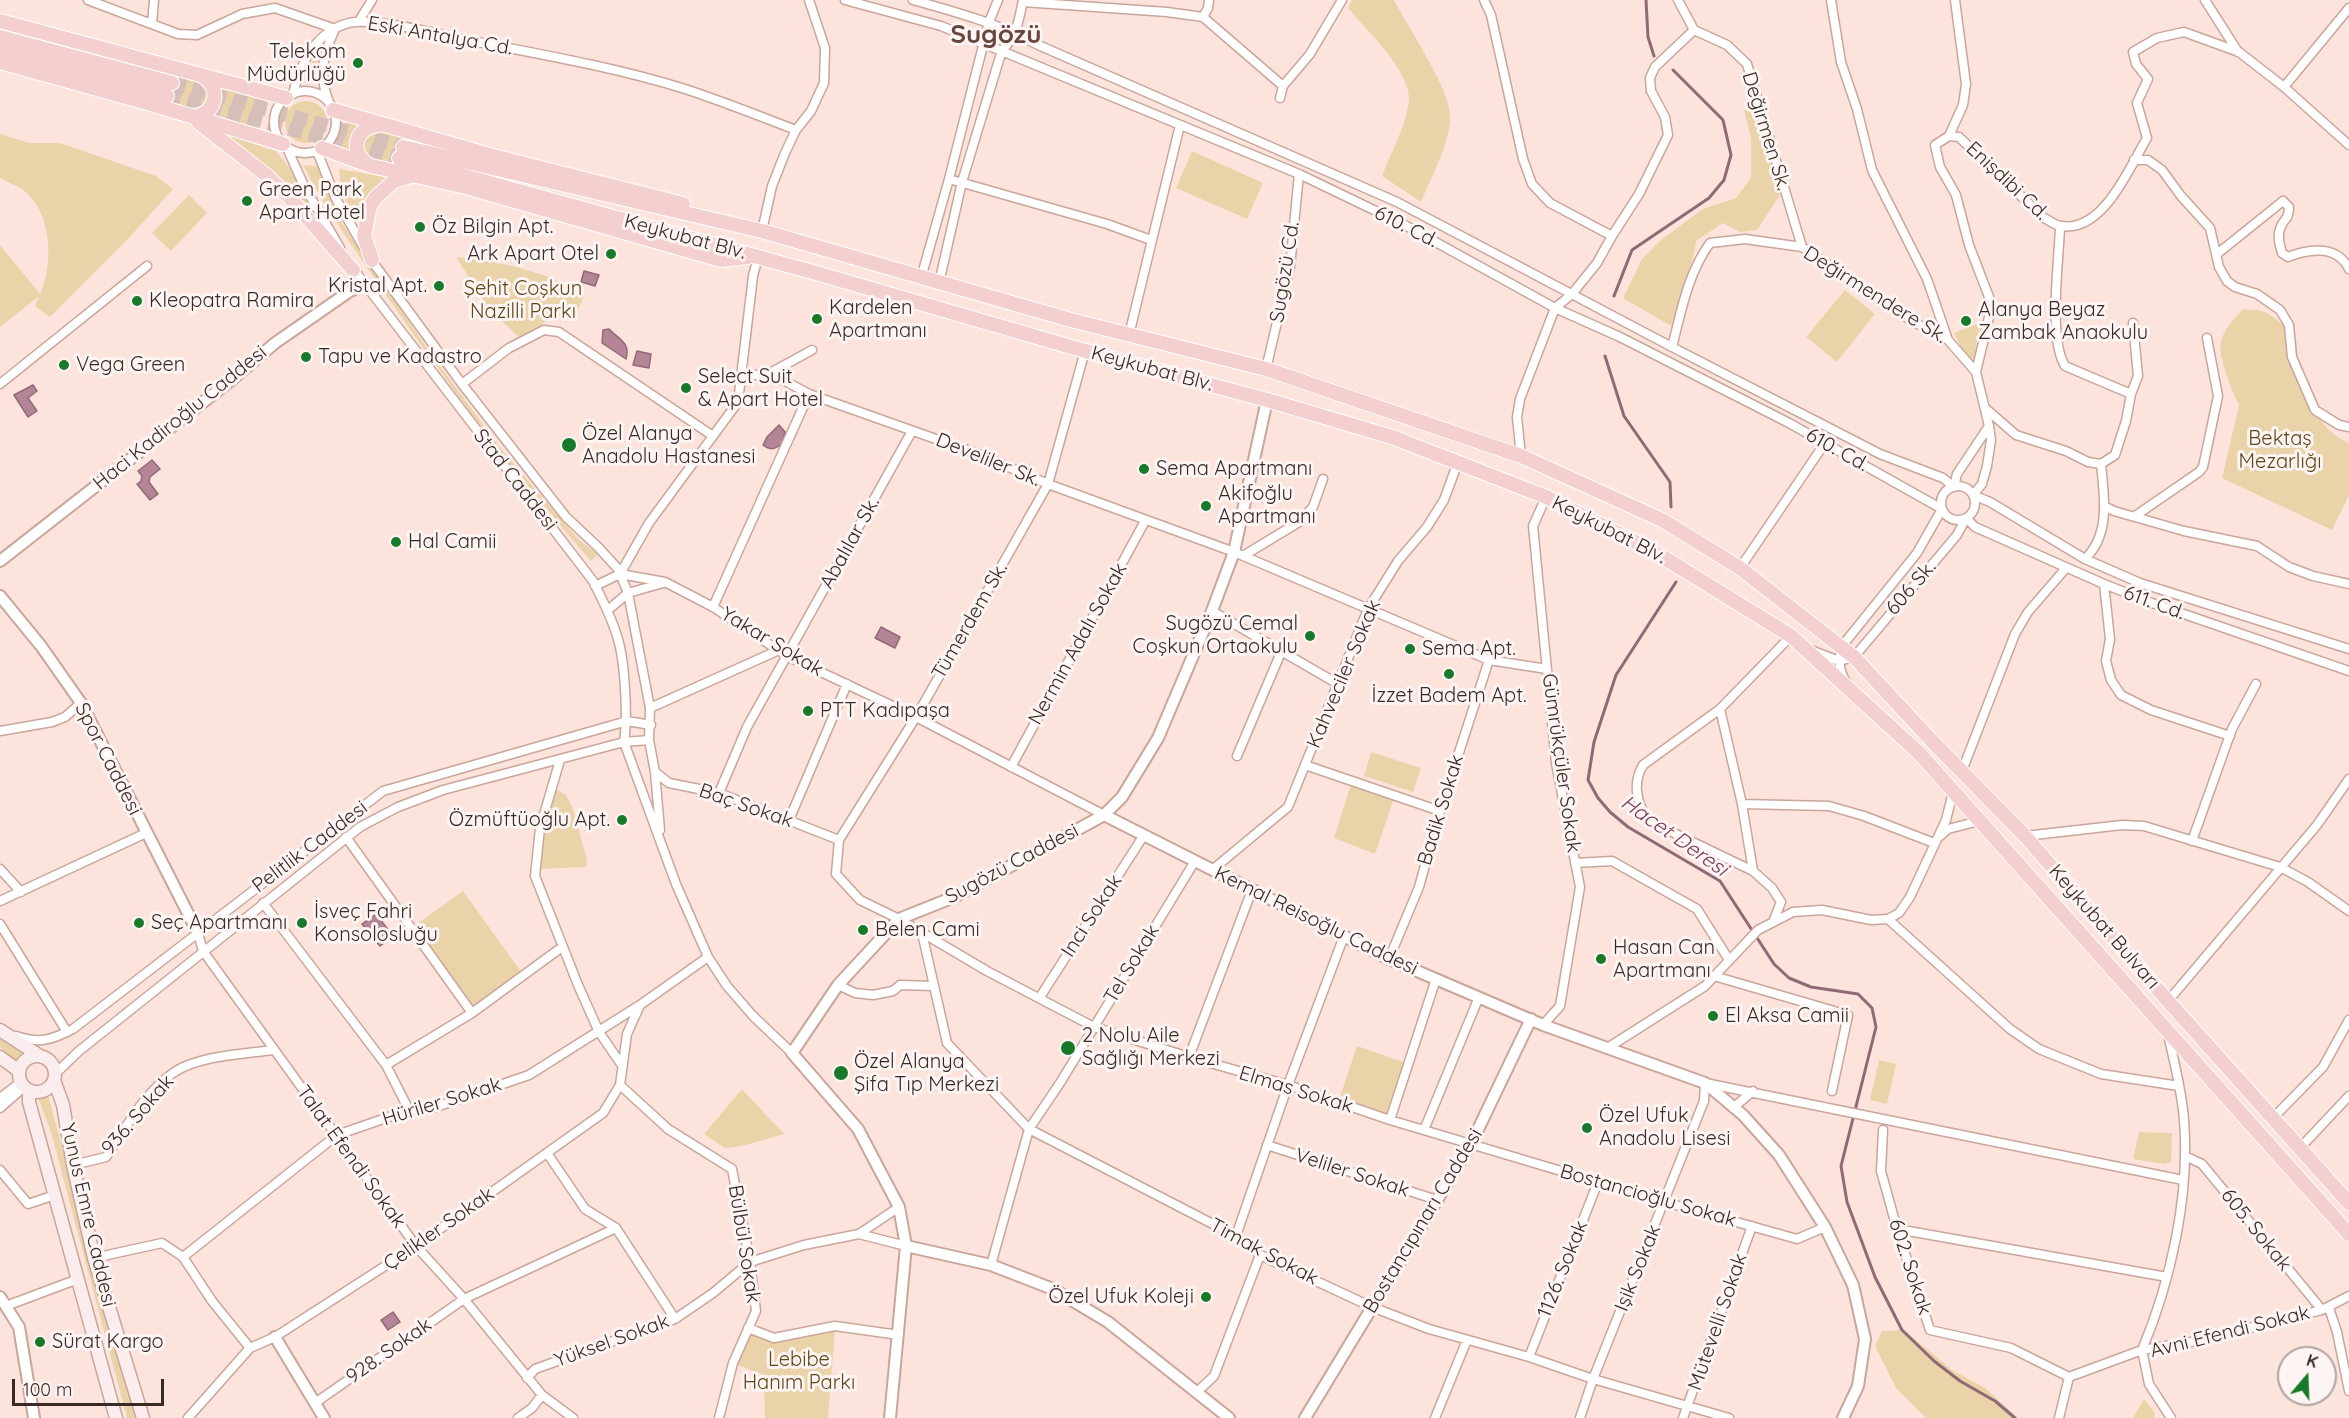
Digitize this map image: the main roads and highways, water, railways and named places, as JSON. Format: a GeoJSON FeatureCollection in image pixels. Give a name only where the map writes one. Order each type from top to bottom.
{"type":"FeatureCollection","features":[{"type":"Feature","properties":{"kind":"highway"},"geometry":{"type":"LineString","coordinates":[[0,21],[202,76],[289,96]]}},
{"type":"Feature","properties":{"kind":"highway"},"geometry":{"type":"LineString","coordinates":[[0,37],[169,89],[0,50]]}},
{"type":"Feature","properties":{"kind":"highway"},"geometry":{"type":"LineString","coordinates":[[0,62],[189,115],[285,146]]}},
{"type":"Feature","properties":{"kind":"highway"},"geometry":{"type":"LineString","coordinates":[[189,115],[201,115],[214,102],[212,84],[202,76]]}},
{"type":"Feature","properties":{"kind":"highway"},"geometry":{"type":"LineString","coordinates":[[332,108],[384,126],[493,156],[672,201],[733,219],[762,231]]}},
{"type":"Feature","properties":{"kind":"highway"},"geometry":{"type":"LineString","coordinates":[[189,115],[266,175],[288,196],[353,270]]}},
{"type":"Feature","properties":{"kind":"highway"},"geometry":{"type":"LineString","coordinates":[[371,166],[365,163],[357,153],[357,139],[360,133],[371,126],[384,126]]}},
{"type":"Feature","properties":{"kind":"highway"},"geometry":{"type":"LineString","coordinates":[[320,150],[371,166],[466,187],[721,260],[758,257]]}},
{"type":"Feature","properties":{"kind":"highway","name":"Keykubat Blv."},"geometry":{"type":"LineString","coordinates":[[1854,657],[1740,568],[1662,520],[1521,456],[1266,369],[1129,336],[762,231],[401,153],[1085,351],[1267,400],[1392,437],[1546,497],[1653,551],[1791,636],[1854,694]]}},
{"type":"Feature","properties":{"kind":"highway"},"geometry":{"type":"LineString","coordinates":[[372,260],[364,236],[370,207],[376,197],[394,181],[414,175]]}},
{"type":"Feature","properties":{"kind":"highway","name":"Keykubat Bulvarı"},"geometry":{"type":"LineString","coordinates":[[1854,657],[2025,836],[2168,1001],[2349,1203]]}},
{"type":"Feature","properties":{"kind":"highway","name":"Keykubat Bulvarı"},"geometry":{"type":"LineString","coordinates":[[1854,694],[1919,753],[2349,1234]]}},
{"type":"Feature","properties":{"kind":"main road"},"geometry":{"type":"LineString","coordinates":[[0,1057],[23,1083],[41,1092],[46,1089],[54,1077],[49,1061],[3,1032]]}},
{"type":"Feature","properties":{"kind":"main road"},"geometry":{"type":"LineString","coordinates":[[23,1083],[21,1066],[29,1058],[40,1056]]}},
{"type":"Feature","properties":{"kind":"main road","name":"Yunus Emre Caddesi"},"geometry":{"type":"LineString","coordinates":[[54,1077],[63,1105],[72,1165],[94,1258],[143,1418]]}},
{"type":"Feature","properties":{"kind":"main road","name":"Yunus Emre Caddesi"},"geometry":{"type":"LineString","coordinates":[[23,1083],[116,1418]]}},
{"type":"Feature","properties":{"kind":"waterway","name":"Hacet Deresi"},"geometry":{"type":"LineString","coordinates":[[1646,0],[1648,37],[1654,56]]}},
{"type":"Feature","properties":{"kind":"waterway","name":"Hacet Deresi"},"geometry":{"type":"LineString","coordinates":[[1614,296],[1632,250],[1709,198],[1724,180],[1731,155],[1723,120],[1673,70]]}},
{"type":"Feature","properties":{"kind":"waterway","name":"Hacet Deresi"},"geometry":{"type":"LineString","coordinates":[[1605,356],[1624,416],[1670,482],[1671,507]]}},
{"type":"Feature","properties":{"kind":"waterway","name":"Hacet Deresi"},"geometry":{"type":"LineString","coordinates":[[1676,582],[1616,675],[1594,742],[1588,780],[1598,798],[1628,827],[1720,881],[1774,964],[1789,978],[1811,987],[1858,994],[1872,1008],[1876,1027],[1841,1166],[1847,1202],[1875,1277],[1902,1330],[1934,1361],[1960,1381],[1995,1401],[2015,1418]]}},
{"type":"Feature","properties":{"kind":"tunnel"},"geometry":{"type":"LineString","coordinates":[[172,83],[403,147]]}},
{"type":"Feature","properties":{"kind":"tunnel"},"geometry":{"type":"LineString","coordinates":[[167,96],[399,158]]}},
{"type":"Feature","properties":{"kind":"place","name":"Telekom Müdürlüğü"},"geometry":{"type":"Point","coordinates":[358,63]}},
{"type":"Feature","properties":{"kind":"place","name":"Green Park Apart Hotel"},"geometry":{"type":"Point","coordinates":[247,201]}},
{"type":"Feature","properties":{"kind":"place","name":"Öz Bilgin Apt."},"geometry":{"type":"Point","coordinates":[420,227]}},
{"type":"Feature","properties":{"kind":"place","name":"Ark Apart Otel"},"geometry":{"type":"Point","coordinates":[611,254]}},
{"type":"Feature","properties":{"kind":"place","name":"Kristal Apt."},"geometry":{"type":"Point","coordinates":[439,286]}},
{"type":"Feature","properties":{"kind":"place","name":"Kleopatra Ramira"},"geometry":{"type":"Point","coordinates":[137,301]}},
{"type":"Feature","properties":{"kind":"place","name":"Kardelen Apartmanı"},"geometry":{"type":"Point","coordinates":[817,319]}},
{"type":"Feature","properties":{"kind":"place","name":"Alanya Beyaz Zambak Anaokulu"},"geometry":{"type":"Point","coordinates":[1966,321]}},
{"type":"Feature","properties":{"kind":"place","name":"Tapu ve Kadastro"},"geometry":{"type":"Point","coordinates":[306,357]}},
{"type":"Feature","properties":{"kind":"place","name":"Vega Green"},"geometry":{"type":"Point","coordinates":[64,365]}},
{"type":"Feature","properties":{"kind":"place","name":"Select Suit & Apart Hotel"},"geometry":{"type":"Point","coordinates":[686,388]}},
{"type":"Feature","properties":{"kind":"place","name":"Özel Alanya Anadolu Hastanesi"},"geometry":{"type":"Point","coordinates":[569,445]}},
{"type":"Feature","properties":{"kind":"place","name":"Sema Apartmanı"},"geometry":{"type":"Point","coordinates":[1144,469]}},
{"type":"Feature","properties":{"kind":"place","name":"Akifoğlu Apartmanı"},"geometry":{"type":"Point","coordinates":[1206,506]}},
{"type":"Feature","properties":{"kind":"place","name":"Hal Camii"},"geometry":{"type":"Point","coordinates":[396,542]}},
{"type":"Feature","properties":{"kind":"place","name":"Sugözü Cemal Coşkun Ortaokulu"},"geometry":{"type":"Point","coordinates":[1310,636]}},
{"type":"Feature","properties":{"kind":"place","name":"Sema Apt."},"geometry":{"type":"Point","coordinates":[1410,649]}},
{"type":"Feature","properties":{"kind":"place","name":"İzzet Badem Apt."},"geometry":{"type":"Point","coordinates":[1449,674]}},
{"type":"Feature","properties":{"kind":"place","name":"PTT Kadıpaşa"},"geometry":{"type":"Point","coordinates":[808,711]}},
{"type":"Feature","properties":{"kind":"place","name":"Özmüftüoğlu Apt."},"geometry":{"type":"Point","coordinates":[622,820]}},
{"type":"Feature","properties":{"kind":"place","name":"Seç Apartmanı"},"geometry":{"type":"Point","coordinates":[139,923]}},
{"type":"Feature","properties":{"kind":"place","name":"İsveç Fahri Konsolosluğu"},"geometry":{"type":"Point","coordinates":[302,923]}},
{"type":"Feature","properties":{"kind":"place","name":"Belen Cami"},"geometry":{"type":"Point","coordinates":[863,930]}},
{"type":"Feature","properties":{"kind":"place","name":"Hasan Can Apartmanı"},"geometry":{"type":"Point","coordinates":[1601,959]}},
{"type":"Feature","properties":{"kind":"place","name":"El Aksa Camii"},"geometry":{"type":"Point","coordinates":[1713,1016]}},
{"type":"Feature","properties":{"kind":"place","name":"2 Nolu Aile Sağlığı Merkezi"},"geometry":{"type":"Point","coordinates":[1068,1048]}},
{"type":"Feature","properties":{"kind":"place","name":"Özel Alanya Şifa Tıp Merkezi"},"geometry":{"type":"Point","coordinates":[841,1073]}},
{"type":"Feature","properties":{"kind":"place","name":"Özel Ufuk Anadolu Lisesi"},"geometry":{"type":"Point","coordinates":[1587,1128]}},
{"type":"Feature","properties":{"kind":"place","name":"Özel Ufuk Koleji"},"geometry":{"type":"Point","coordinates":[1206,1297]}},
{"type":"Feature","properties":{"kind":"place","name":"Sürat Kargo"},"geometry":{"type":"Point","coordinates":[40,1342]}},
{"type":"Feature","properties":{"kind":"district","name":"Sugözü"},"geometry":{"type":"Point","coordinates":[996,35]}},
{"type":"Feature","properties":{"kind":"park label","name":"Şehit Coşkun Nazilli Parkı"},"geometry":{"type":"Point","coordinates":[523,300]}},
{"type":"Feature","properties":{"kind":"park label","name":"Bektaş Mezarlığı"},"geometry":{"type":"Point","coordinates":[2280,450]}},
{"type":"Feature","properties":{"kind":"park label","name":"Lebibe Hanım Parkı"},"geometry":{"type":"Point","coordinates":[799,1372]}}]}
